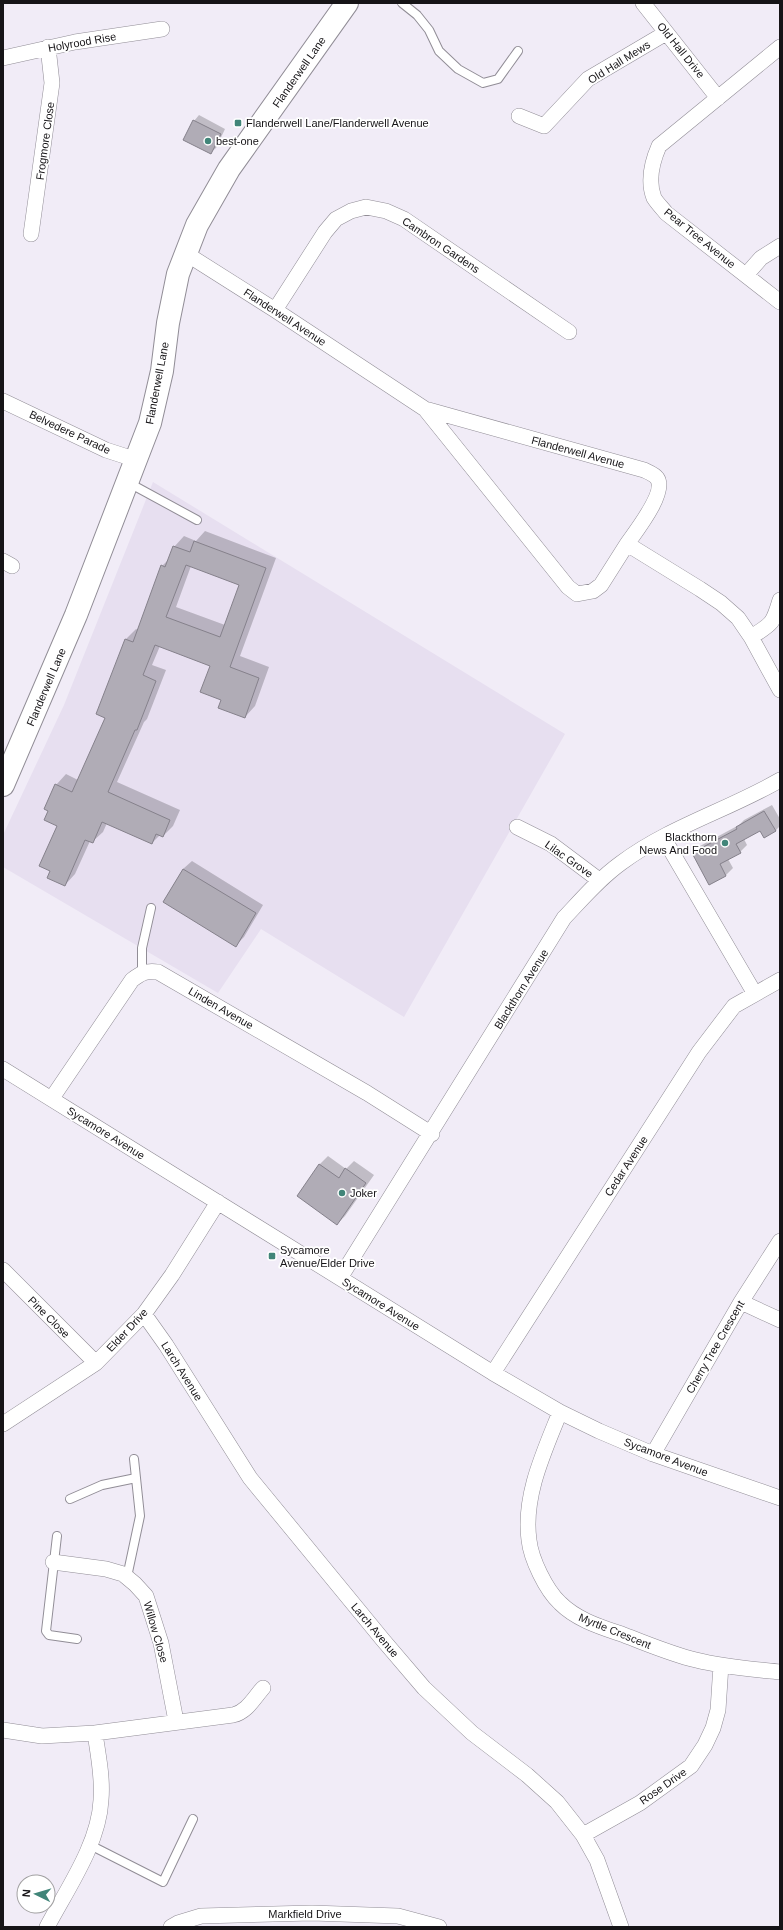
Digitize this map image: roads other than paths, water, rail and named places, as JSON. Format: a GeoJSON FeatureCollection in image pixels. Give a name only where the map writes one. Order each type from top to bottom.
{"type":"FeatureCollection","features":[{"type":"Feature","properties":{"kind":"street","name":"Flanderwell Lane"},"geometry":{"type":"LineString","coordinates":[[3,786],[76,616],[137,460],[152,415],[162,370],[168,323],[178,274],[197,225],[229,169],[347,3]]}},
{"type":"Feature","properties":{"kind":"street","name":"Old Hall Drive"},"geometry":{"type":"LineString","coordinates":[[643,3],[718,98]]}},
{"type":"Feature","properties":{"kind":"street","name":"Holyrood Rise"},"geometry":{"type":"LineString","coordinates":[[3,58],[74,42],[162,30]]}},
{"type":"Feature","properties":{"kind":"street","name":"Old Hall Mews"},"geometry":{"type":"LineString","coordinates":[[519,116],[544,126],[588,79],[666,33]]}},
{"type":"Feature","properties":{"kind":"street","name":"Frogmore Close"},"geometry":{"type":"LineString","coordinates":[[31,234],[52,83],[48,47]]}},
{"type":"Feature","properties":{"kind":"street","name":"Pear Tree Avenue"},"geometry":{"type":"LineString","coordinates":[[780,47],[659,146],[652,163],[651,181],[654,198],[666,213],[780,302]]}},
{"type":"Feature","properties":{"kind":"street","name":"Cambron Gardens"},"geometry":{"type":"LineString","coordinates":[[275,310],[325,232],[336,219],[351,210],[366,207],[386,211],[404,220],[569,332]]}},
{"type":"Feature","properties":{"kind":"street"},"geometry":{"type":"LineString","coordinates":[[746,276],[761,258],[780,246]]}},
{"type":"Feature","properties":{"kind":"street","name":"Flanderwell Avenue"},"geometry":{"type":"LineString","coordinates":[[185,253],[275,310],[425,409],[568,587],[577,594],[593,591],[601,585],[656,500],[659,489],[657,479],[651,473],[644,470],[425,409]]}},
{"type":"Feature","properties":{"kind":"street","name":"Belvedere Parade"},"geometry":{"type":"LineString","coordinates":[[3,401],[106,450],[137,460]]}},
{"type":"Feature","properties":{"kind":"street"},"geometry":{"type":"LineString","coordinates":[[627,544],[721,603],[738,618],[751,636],[780,690]]}},
{"type":"Feature","properties":{"kind":"street"},"geometry":{"type":"LineString","coordinates":[[751,636],[772,624],[775,619],[780,600]]}},
{"type":"Feature","properties":{"kind":"street","name":"Blackthorn Avenue"},"geometry":{"type":"LineString","coordinates":[[340,1278],[432,1134],[564,918],[599,880],[622,862],[663,837],[778,786]]}},
{"type":"Feature","properties":{"kind":"street","name":"Lilac Grove"},"geometry":{"type":"LineString","coordinates":[[517,827],[551,844],[599,880]]}},
{"type":"Feature","properties":{"kind":"street"},"geometry":{"type":"LineString","coordinates":[[663,837],[755,994]]}},
{"type":"Feature","properties":{"kind":"street","name":"Linden Avenue"},"geometry":{"type":"LineString","coordinates":[[142,973],[149,971],[158,972],[355,1086],[432,1134]]}},
{"type":"Feature","properties":{"kind":"street"},"geometry":{"type":"LineString","coordinates":[[52,1098],[132,980],[142,973]]}},
{"type":"Feature","properties":{"kind":"street","name":"Cedar Avenue"},"geometry":{"type":"LineString","coordinates":[[493,1373],[699,1052],[734,1006],[780,980]]}},
{"type":"Feature","properties":{"kind":"street","name":"Sycamore Avenue"},"geometry":{"type":"LineString","coordinates":[[3,1069],[493,1373],[560,1412],[599,1432],[653,1454],[780,1498]]}},
{"type":"Feature","properties":{"kind":"street","name":"Elder Drive"},"geometry":{"type":"LineString","coordinates":[[4,1422],[96,1363],[144,1314],[172,1275],[218,1202]]}},
{"type":"Feature","properties":{"kind":"street","name":"Cherry Tree Crescent"},"geometry":{"type":"LineString","coordinates":[[653,1454],[742,1302],[780,1241]]}},
{"type":"Feature","properties":{"kind":"street","name":"Pine Close"},"geometry":{"type":"LineString","coordinates":[[3,1270],[96,1363]]}},
{"type":"Feature","properties":{"kind":"street"},"geometry":{"type":"LineString","coordinates":[[742,1302],[780,1320]]}},
{"type":"Feature","properties":{"kind":"street","name":"Larch Avenue"},"geometry":{"type":"LineString","coordinates":[[144,1314],[166,1345],[250,1478],[383,1640],[424,1688],[472,1733],[527,1775],[557,1802],[583,1836],[597,1860],[621,1927]]}},
{"type":"Feature","properties":{"kind":"street","name":"Myrtle Crescent"},"geometry":{"type":"LineString","coordinates":[[560,1412],[538,1469],[532,1492],[529,1516],[529,1541],[535,1561],[546,1583],[559,1602],[589,1623],[671,1653],[721,1665],[780,1672]]}},
{"type":"Feature","properties":{"kind":"street","name":"Willow Close"},"geometry":{"type":"LineString","coordinates":[[54,1562],[106,1569],[123,1574],[146,1596],[161,1643],[176,1721]]}},
{"type":"Feature","properties":{"kind":"street","name":"Rose Drive"},"geometry":{"type":"LineString","coordinates":[[583,1836],[640,1802],[691,1766],[705,1745],[713,1728],[718,1710],[721,1665]]}},
{"type":"Feature","properties":{"kind":"street"},"geometry":{"type":"LineString","coordinates":[[3,1730],[42,1736],[95,1733],[240,1713],[263,1688]]}},
{"type":"Feature","properties":{"kind":"street"},"geometry":{"type":"LineString","coordinates":[[47,1927],[90,1845],[98,1824],[101,1801],[101,1775],[95,1733]]}},
{"type":"Feature","properties":{"kind":"street","name":"Markfield Drive"},"geometry":{"type":"LineString","coordinates":[[171,1927],[178,1923],[201,1916],[312,1913],[398,1916],[439,1927]]}},
{"type":"Feature","properties":{"kind":"lane"},"geometry":{"type":"LineString","coordinates":[[402,3],[417,15],[429,30],[439,51],[458,69],[483,83],[498,79],[518,51]]}},
{"type":"Feature","properties":{"kind":"lane"},"geometry":{"type":"LineString","coordinates":[[128,483],[197,520]]}},
{"type":"Feature","properties":{"kind":"lane"},"geometry":{"type":"LineString","coordinates":[[142,973],[142,948],[151,908]]}},
{"type":"Feature","properties":{"kind":"lane"},"geometry":{"type":"LineString","coordinates":[[127,1577],[140,1516],[134,1459]]}},
{"type":"Feature","properties":{"kind":"lane"},"geometry":{"type":"LineString","coordinates":[[70,1499],[102,1486],[136,1478]]}},
{"type":"Feature","properties":{"kind":"lane"},"geometry":{"type":"LineString","coordinates":[[57,1536],[46,1631],[49,1635],[76,1639]]}},
{"type":"Feature","properties":{"kind":"lane"},"geometry":{"type":"LineString","coordinates":[[90,1845],[163,1882],[193,1819]]}},
{"type":"Feature","properties":{"kind":"place","name":"Flanderwell Lane/Flanderwell Avenue"},"geometry":{"type":"Point","coordinates":[238,123]}},
{"type":"Feature","properties":{"kind":"place","name":"best-one"},"geometry":{"type":"Point","coordinates":[208,141]}},
{"type":"Feature","properties":{"kind":"place","name":"Blackthorn News And Food"},"geometry":{"type":"Point","coordinates":[725,843]}},
{"type":"Feature","properties":{"kind":"place","name":"Joker"},"geometry":{"type":"Point","coordinates":[342,1193]}},
{"type":"Feature","properties":{"kind":"place","name":"Sycamore Avenue/Elder Drive"},"geometry":{"type":"Point","coordinates":[272,1256]}}]}
